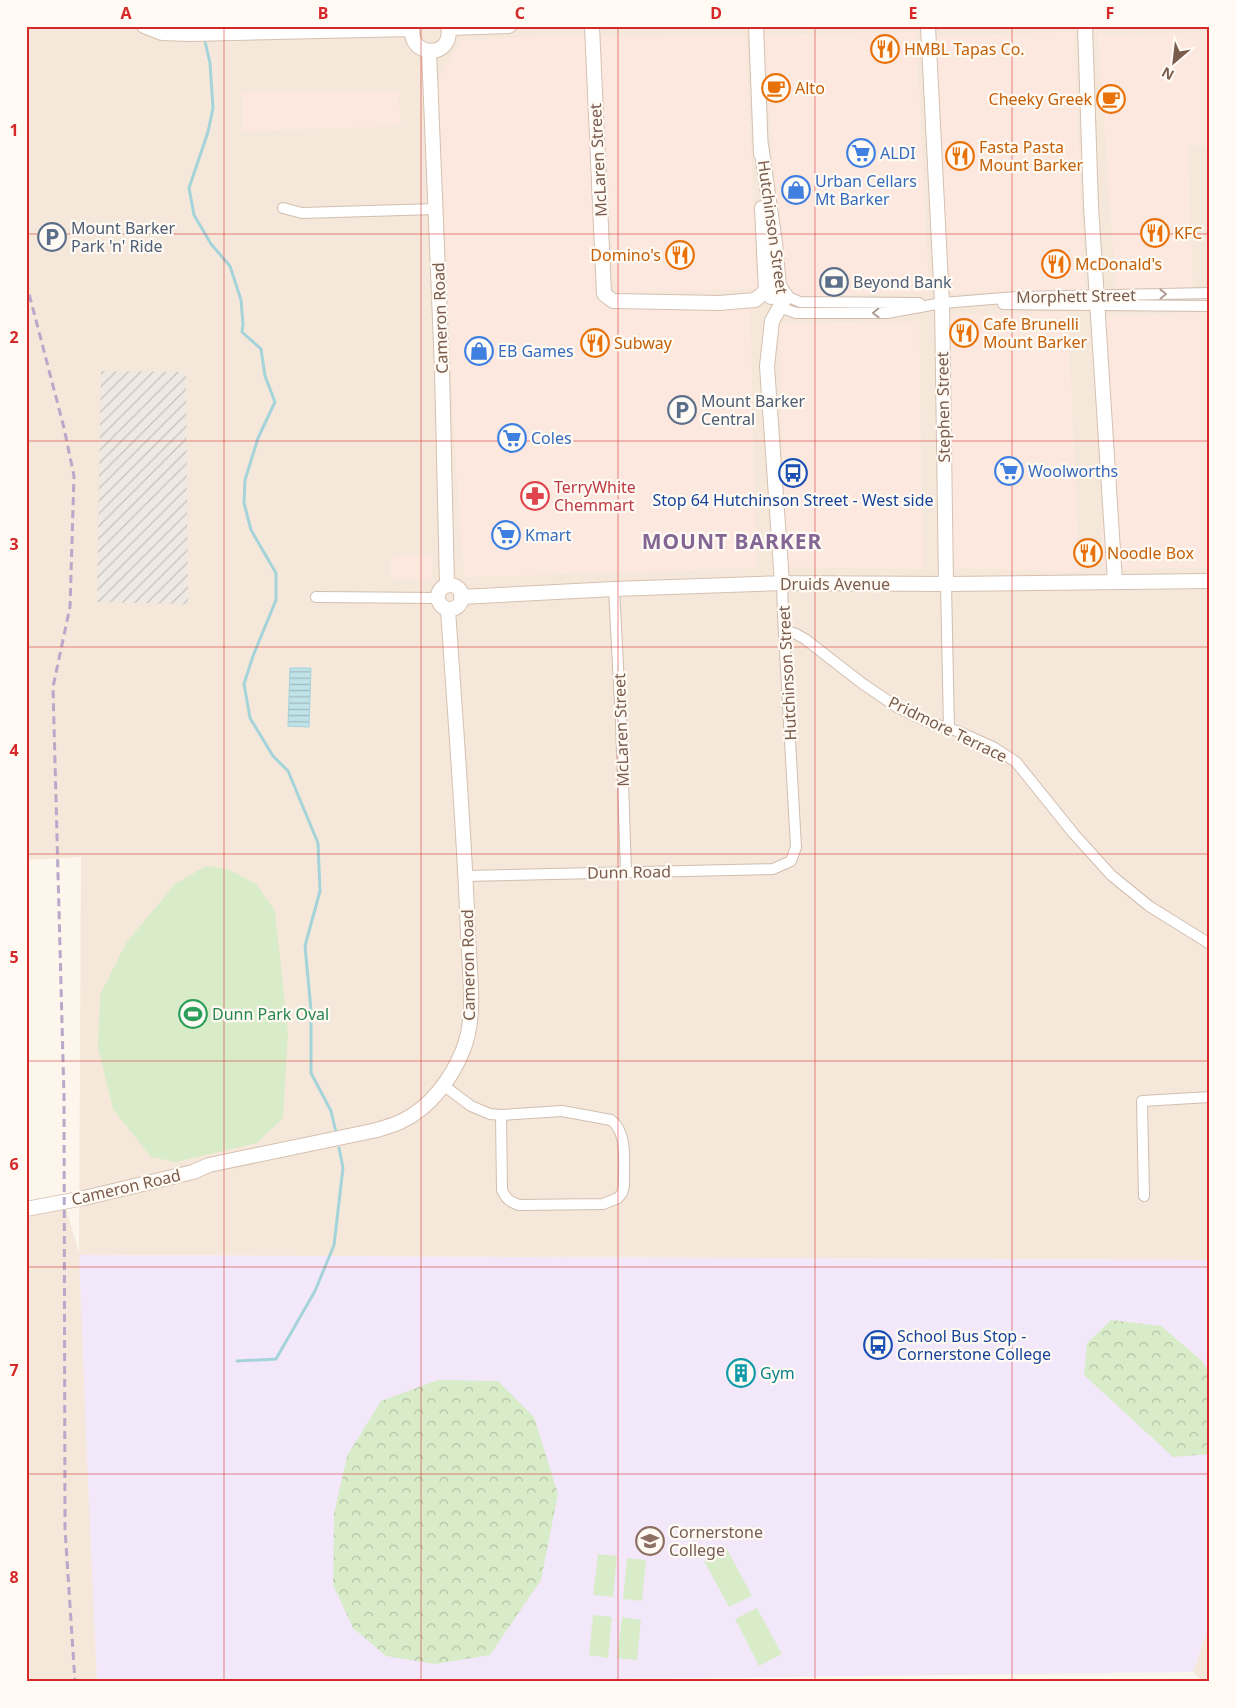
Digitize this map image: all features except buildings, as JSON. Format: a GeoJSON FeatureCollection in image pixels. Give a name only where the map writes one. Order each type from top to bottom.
{"type":"FeatureCollection","features":[{"type":"Feature","properties":{"kind":"street"},"geometry":{"type":"LineString","coordinates":[[144,26],[162,33],[191,34],[412,28],[412,36],[418,46],[423,50],[429,51],[442,48],[446,43],[449,37],[448,27],[509,26]]}},
{"type":"Feature","properties":{"kind":"street","name":"McLaren Street"},"geometry":{"type":"LineString","coordinates":[[592,26],[604,294],[613,301],[718,303],[756,300],[766,291]]}},
{"type":"Feature","properties":{"kind":"street","name":"Hutchinson Street"},"geometry":{"type":"LineString","coordinates":[[756,26],[766,291],[782,302]]}},
{"type":"Feature","properties":{"kind":"street","name":"Stephen Street"},"geometry":{"type":"LineString","coordinates":[[928,26],[942,304],[949,729]]}},
{"type":"Feature","properties":{"kind":"street"},"geometry":{"type":"LineString","coordinates":[[1085,26],[1091,206],[1115,582]]}},
{"type":"Feature","properties":{"kind":"street","name":"Cameron Road"},"geometry":{"type":"LineString","coordinates":[[429,51],[442,368],[447,586]]}},
{"type":"Feature","properties":{"kind":"street","name":"Hutchinson Street"},"geometry":{"type":"LineString","coordinates":[[761,146],[775,243],[778,286],[782,302],[772,321],[766,366],[782,583],[796,847],[791,861]]}},
{"type":"Feature","properties":{"kind":"street"},"geometry":{"type":"LineString","coordinates":[[283,208],[302,213],[436,209]]}},
{"type":"Feature","properties":{"kind":"street","name":"Morphett Street"},"geometry":{"type":"LineString","coordinates":[[1097,300],[1210,293]]}},
{"type":"Feature","properties":{"kind":"street","name":"Morphett Street"},"geometry":{"type":"LineString","coordinates":[[782,302],[796,313],[877,313],[942,304],[1017,297],[1210,306]]}},
{"type":"Feature","properties":{"kind":"street","name":"Druids Avenue"},"geometry":{"type":"LineString","coordinates":[[462,597],[782,583],[946,584],[1210,581]]}},
{"type":"Feature","properties":{"kind":"street"},"geometry":{"type":"LineString","coordinates":[[447,586],[458,589],[462,597],[456,607],[448,609],[441,604],[438,598],[440,590],[447,586]]}},
{"type":"Feature","properties":{"kind":"street","name":"McLaren Street"},"geometry":{"type":"LineString","coordinates":[[614,589],[626,872]]}},
{"type":"Feature","properties":{"kind":"street"},"geometry":{"type":"LineString","coordinates":[[316,597],[438,598]]}},
{"type":"Feature","properties":{"kind":"street","name":"Cameron Road"},"geometry":{"type":"LineString","coordinates":[[26,1209],[84,1198],[193,1172],[209,1165],[377,1130],[403,1120],[416,1112],[432,1099],[443,1085],[457,1064],[464,1048],[471,1002],[466,876],[448,609]]}},
{"type":"Feature","properties":{"kind":"street","name":"Pridmore Terrace"},"geometry":{"type":"LineString","coordinates":[[784,630],[805,639],[863,684],[897,707],[928,722],[993,747],[1016,762],[1074,834],[1112,875],[1148,906],[1210,944]]}},
{"type":"Feature","properties":{"kind":"street","name":"Dunn Road"},"geometry":{"type":"LineString","coordinates":[[466,876],[773,869],[791,861]]}},
{"type":"Feature","properties":{"kind":"street"},"geometry":{"type":"LineString","coordinates":[[443,1085],[479,1111],[490,1114],[562,1111],[611,1120],[617,1124],[622,1136],[624,1186],[622,1193],[612,1202],[604,1204],[519,1205],[510,1202],[502,1190],[501,1115]]}},
{"type":"Feature","properties":{"kind":"street"},"geometry":{"type":"LineString","coordinates":[[1144,1196],[1142,1101],[1210,1098]]}},
{"type":"Feature","properties":{"kind":"shaded area"},"geometry":{"type":"Polygon","coordinates":[[[26,26],[1210,26],[1210,1260],[80,1255],[97,1682],[26,1682],[26,1209],[64,1201],[79,1253],[81,857],[26,860],[26,26]]]}},
{"type":"Feature","properties":{"kind":"shaded area"},"geometry":{"type":"Polygon","coordinates":[[[916,32],[929,291],[782,298],[764,35],[916,32]]]}},
{"type":"Feature","properties":{"kind":"shaded area"},"geometry":{"type":"Polygon","coordinates":[[[1074,32],[1085,291],[938,293],[935,36],[1074,32]]]}},
{"type":"Feature","properties":{"kind":"shaded area"},"geometry":{"type":"Polygon","coordinates":[[[1210,33],[1210,145],[1188,146],[1193,288],[1116,292],[1098,34],[1210,33]]]}},
{"type":"Feature","properties":{"kind":"shaded area"},"geometry":{"type":"Polygon","coordinates":[[[584,34],[605,299],[750,301],[756,568],[464,577],[454,431],[438,79],[462,40],[584,34]]]}},
{"type":"Feature","properties":{"kind":"shaded area"},"geometry":{"type":"Polygon","coordinates":[[[746,36],[757,289],[616,293],[598,37],[746,36]]]}},
{"type":"Feature","properties":{"kind":"shaded area"},"geometry":{"type":"Polygon","coordinates":[[[398,91],[401,126],[242,131],[242,92],[398,91]]]}},
{"type":"Feature","properties":{"kind":"shaded area"},"geometry":{"type":"Polygon","coordinates":[[[1068,312],[1079,572],[948,568],[944,315],[1068,312]]]}},
{"type":"Feature","properties":{"kind":"shaded area"},"geometry":{"type":"Polygon","coordinates":[[[1210,312],[1210,568],[1102,569],[1103,316],[1210,312]]]}},
{"type":"Feature","properties":{"kind":"shaded area"},"geometry":{"type":"Polygon","coordinates":[[[919,321],[923,569],[784,567],[780,323],[919,321]]]}},
{"type":"Feature","properties":{"kind":"shaded area"},"geometry":{"type":"Polygon","coordinates":[[[101,371],[186,372],[188,604],[97,602],[101,371]]]}},
{"type":"Feature","properties":{"kind":"shaded area"},"geometry":{"type":"Polygon","coordinates":[[[432,555],[432,579],[390,578],[391,557],[432,555]]]}},
{"type":"Feature","properties":{"kind":"shaded area","name":"Cornerstone College"},"geometry":{"type":"Polygon","coordinates":[[[79,1255],[1210,1260],[1210,1623],[1193,1672],[356,1682],[97,1682],[79,1255]]]}},
{"type":"Feature","properties":{"kind":"shaded area"},"geometry":{"type":"Polygon","coordinates":[[[1210,1623],[1210,1682],[1202,1682],[1193,1672],[1210,1623]]]}},
{"type":"Feature","properties":{"kind":"green space","name":"Dunn Park Oval"},"geometry":{"type":"Polygon","coordinates":[[[206,866],[228,869],[256,884],[275,911],[288,1033],[283,1118],[257,1143],[176,1162],[151,1157],[113,1109],[98,1047],[100,995],[126,943],[175,884],[206,866]]]}},
{"type":"Feature","properties":{"kind":"green space"},"geometry":{"type":"Polygon","coordinates":[[[1111,1320],[1161,1326],[1201,1360],[1210,1373],[1210,1454],[1173,1457],[1084,1375],[1087,1343],[1111,1320]]]}},
{"type":"Feature","properties":{"kind":"green space"},"geometry":{"type":"Polygon","coordinates":[[[438,1380],[498,1381],[534,1417],[558,1494],[541,1580],[490,1655],[435,1664],[386,1656],[353,1628],[333,1585],[334,1514],[347,1456],[381,1401],[438,1380]]]}},
{"type":"Feature","properties":{"kind":"green space"},"geometry":{"type":"Polygon","coordinates":[[[727,1549],[752,1596],[729,1607],[704,1561],[727,1549]]]}},
{"type":"Feature","properties":{"kind":"green space"},"geometry":{"type":"Polygon","coordinates":[[[598,1554],[617,1556],[613,1597],[593,1595],[598,1554]]]}},
{"type":"Feature","properties":{"kind":"green space"},"geometry":{"type":"Polygon","coordinates":[[[627,1558],[646,1560],[642,1601],[623,1599],[627,1558]]]}},
{"type":"Feature","properties":{"kind":"green space"},"geometry":{"type":"Polygon","coordinates":[[[757,1608],[782,1654],[759,1666],[735,1619],[757,1608]]]}},
{"type":"Feature","properties":{"kind":"green space"},"geometry":{"type":"Polygon","coordinates":[[[593,1615],[612,1617],[608,1658],[589,1655],[593,1615]]]}},
{"type":"Feature","properties":{"kind":"green space"},"geometry":{"type":"Polygon","coordinates":[[[622,1617],[641,1620],[637,1660],[617,1658],[622,1617]]]}},
{"type":"Feature","properties":{"kind":"water"},"geometry":{"type":"Polygon","coordinates":[[[290,668],[311,668],[309,727],[288,726],[290,668]]]}},
{"type":"Feature","properties":{"kind":"waterway"},"geometry":{"type":"LineString","coordinates":[[204,37],[210,63],[213,108],[208,132],[189,188],[194,215],[211,244],[230,266],[241,300],[242,332],[261,349],[265,376],[275,402],[258,438],[245,480],[244,503],[251,530],[276,573],[276,600],[253,656],[244,684],[250,718],[273,756],[288,771],[318,843],[320,891],[305,946],[311,1010],[311,1073],[331,1111],[336,1132]]}},
{"type":"Feature","properties":{"kind":"waterway"},"geometry":{"type":"LineString","coordinates":[[237,1361],[276,1359],[315,1291],[334,1245],[343,1168],[339,1148]]}},
{"type":"Feature","properties":{"kind":"railway"},"geometry":{"type":"LineString","coordinates":[[26,282],[64,428],[74,476],[70,607],[53,687],[64,1097],[65,1529],[75,1682]]}},
{"type":"Feature","properties":{"kind":"place","name":"HMBL Tapas Co."},"geometry":{"type":"Point","coordinates":[885,49]}},
{"type":"Feature","properties":{"kind":"place","name":"Alto"},"geometry":{"type":"Point","coordinates":[776,88]}},
{"type":"Feature","properties":{"kind":"place","name":"Cheeky Greek"},"geometry":{"type":"Point","coordinates":[1111,99]}},
{"type":"Feature","properties":{"kind":"place","name":"ALDI"},"geometry":{"type":"Point","coordinates":[861,153]}},
{"type":"Feature","properties":{"kind":"place","name":"Fasta Pasta Mount Barker"},"geometry":{"type":"Point","coordinates":[960,156]}},
{"type":"Feature","properties":{"kind":"place","name":"Urban Cellars Mt Barker"},"geometry":{"type":"Point","coordinates":[796,190]}},
{"type":"Feature","properties":{"kind":"place","name":"KFC"},"geometry":{"type":"Point","coordinates":[1155,233]}},
{"type":"Feature","properties":{"kind":"place","name":"Mount Barker Park 'n' Ride"},"geometry":{"type":"Point","coordinates":[52,237]}},
{"type":"Feature","properties":{"kind":"place","name":"Domino's"},"geometry":{"type":"Point","coordinates":[680,255]}},
{"type":"Feature","properties":{"kind":"place","name":"McDonald's"},"geometry":{"type":"Point","coordinates":[1056,264]}},
{"type":"Feature","properties":{"kind":"place","name":"Beyond Bank"},"geometry":{"type":"Point","coordinates":[834,282]}},
{"type":"Feature","properties":{"kind":"place","name":"Cafe Brunelli Mount Barker"},"geometry":{"type":"Point","coordinates":[964,333]}},
{"type":"Feature","properties":{"kind":"place","name":"Subway"},"geometry":{"type":"Point","coordinates":[595,343]}},
{"type":"Feature","properties":{"kind":"place","name":"EB Games"},"geometry":{"type":"Point","coordinates":[479,351]}},
{"type":"Feature","properties":{"kind":"place","name":"Mount Barker Central"},"geometry":{"type":"Point","coordinates":[682,410]}},
{"type":"Feature","properties":{"kind":"place","name":"Coles"},"geometry":{"type":"Point","coordinates":[512,438]}},
{"type":"Feature","properties":{"kind":"place","name":"Woolworths"},"geometry":{"type":"Point","coordinates":[1009,471]}},
{"type":"Feature","properties":{"kind":"place","name":"Stop 64 Hutchinson Street - West side"},"geometry":{"type":"Point","coordinates":[793,473]}},
{"type":"Feature","properties":{"kind":"place","name":"TerryWhite Chemmart"},"geometry":{"type":"Point","coordinates":[535,496]}},
{"type":"Feature","properties":{"kind":"place","name":"Kmart"},"geometry":{"type":"Point","coordinates":[506,535]}},
{"type":"Feature","properties":{"kind":"place","name":"Noodle Box"},"geometry":{"type":"Point","coordinates":[1088,553]}},
{"type":"Feature","properties":{"kind":"place","name":"Dunn Park Oval"},"geometry":{"type":"Point","coordinates":[193,1014]}},
{"type":"Feature","properties":{"kind":"place","name":"School Bus Stop - Cornerstone College"},"geometry":{"type":"Point","coordinates":[878,1345]}},
{"type":"Feature","properties":{"kind":"place","name":"Gym"},"geometry":{"type":"Point","coordinates":[741,1373]}},
{"type":"Feature","properties":{"kind":"place","name":"Cornerstone College"},"geometry":{"type":"Point","coordinates":[650,1541]}},
{"type":"Feature","properties":{"kind":"district","name":"MOUNT BARKER"},"geometry":{"type":"Point","coordinates":[732,541]}}]}
